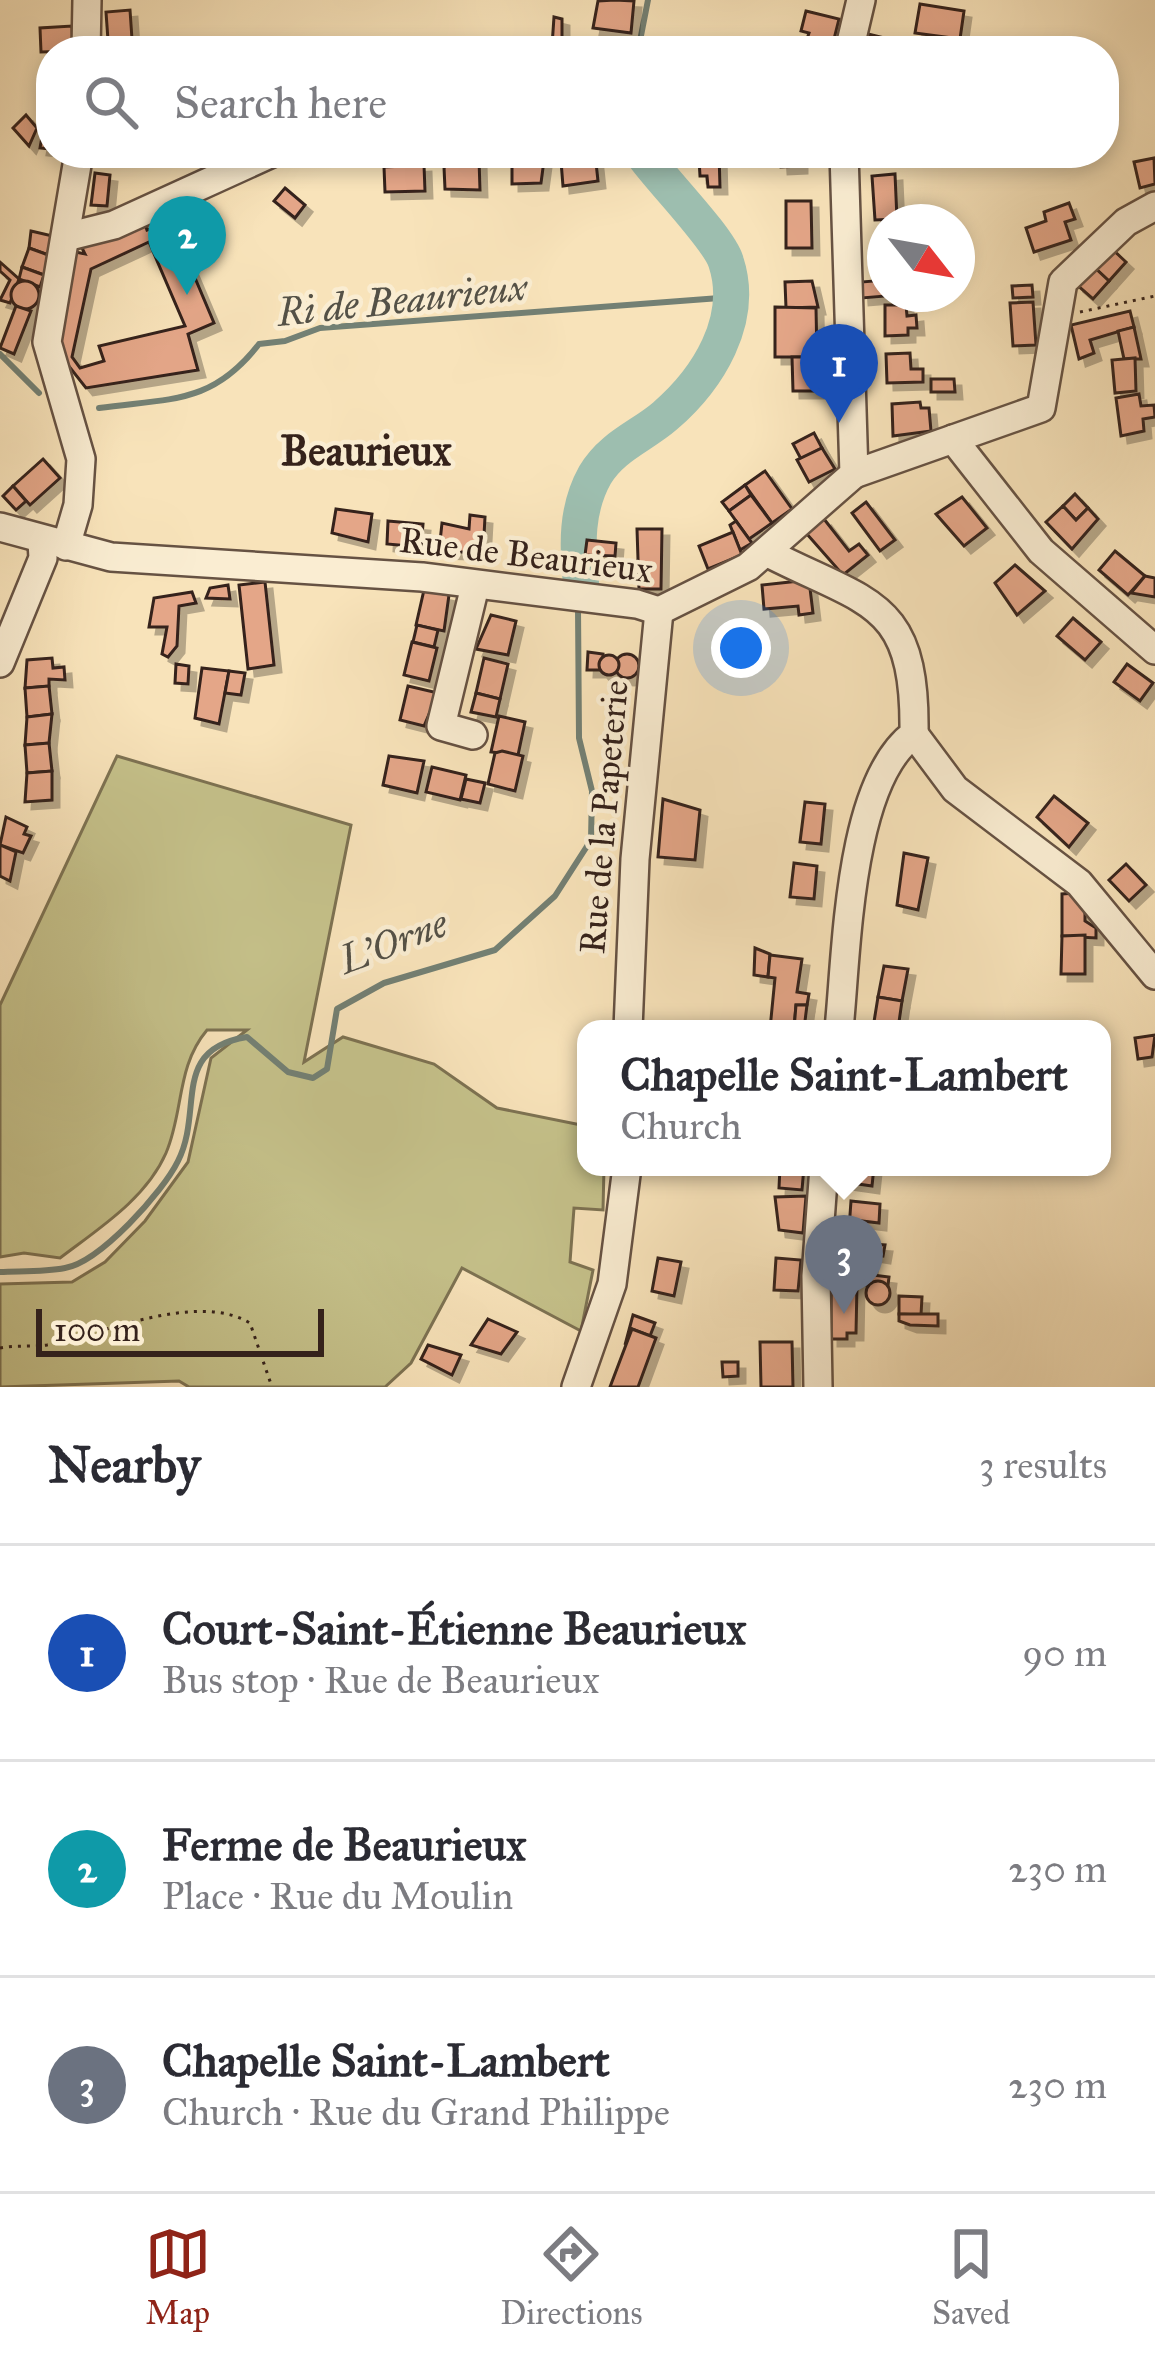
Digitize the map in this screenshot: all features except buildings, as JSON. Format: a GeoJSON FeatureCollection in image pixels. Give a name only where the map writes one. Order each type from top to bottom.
{"type":"FeatureCollection","features":[{"type":"Feature","properties":{"kind":"street"},"geometry":{"type":"LineString","coordinates":[[86,36],[87,0]]}},
{"type":"Feature","properties":{"kind":"street"},"geometry":{"type":"LineString","coordinates":[[853,36],[861,0]]}},
{"type":"Feature","properties":{"kind":"street"},"geometry":{"type":"LineString","coordinates":[[0,663],[43,558],[82,483],[81,459],[47,342],[77,168]]}},
{"type":"Feature","properties":{"kind":"street"},"geometry":{"type":"LineString","coordinates":[[67,237],[114,225],[239,168]]}},
{"type":"Feature","properties":{"kind":"street"},"geometry":{"type":"LineString","coordinates":[[844,168],[854,475],[1041,408],[1048,391],[1057,296],[1075,268],[1126,222],[1155,206]]}},
{"type":"Feature","properties":{"kind":"street"},"geometry":{"type":"LineString","coordinates":[[952,440],[1041,551],[1155,650]]}},
{"type":"Feature","properties":{"kind":"street","name":"Rue de Beaurieux"},"geometry":{"type":"LineString","coordinates":[[0,527],[111,557],[422,577],[659,611],[768,553],[854,475]]}},
{"type":"Feature","properties":{"kind":"street"},"geometry":{"type":"LineString","coordinates":[[0,623],[27,559],[54,544]]}},
{"type":"Feature","properties":{"kind":"street"},"geometry":{"type":"LineString","coordinates":[[768,553],[849,587],[886,617],[908,660],[914,734],[955,789],[1079,883],[1155,975]]}},
{"type":"Feature","properties":{"kind":"street"},"geometry":{"type":"LineString","coordinates":[[473,735],[441,727],[475,586]]}},
{"type":"Feature","properties":{"kind":"street","name":"Rue de la Papeterie"},"geometry":{"type":"LineString","coordinates":[[628,1020],[635,860],[659,611]]}},
{"type":"Feature","properties":{"kind":"street"},"geometry":{"type":"LineString","coordinates":[[839,1020],[872,800],[890,758],[914,734]]}},
{"type":"Feature","properties":{"kind":"street"},"geometry":{"type":"LineString","coordinates":[[576,1387],[618,1258],[626,1176]]}},
{"type":"Feature","properties":{"kind":"street"},"geometry":{"type":"LineString","coordinates":[[818,1387],[816,1276],[823,1176]]}},
{"type":"Feature","properties":{"kind":"path"},"geometry":{"type":"LineString","coordinates":[[1055,318],[1155,296]]}},
{"type":"Feature","properties":{"kind":"path"},"geometry":{"type":"LineString","coordinates":[[0,1348],[47,1345],[110,1325],[206,1311],[238,1315],[250,1322],[272,1387]]}},
{"type":"Feature","properties":{"kind":"shaded area"},"geometry":{"type":"Polygon","coordinates":[[[117,756],[351,825],[304,1062],[343,1037],[434,1064],[497,1108],[577,1124],[577,1176],[604,1176],[603,1210],[574,1208],[570,1262],[593,1270],[581,1331],[462,1268],[411,1363],[385,1387],[189,1387],[179,1381],[0,1387],[0,1284],[72,1282],[105,1262],[145,1221],[188,1162],[211,1058],[247,1030],[207,1030],[197,1044],[166,1153],[146,1185],[120,1212],[60,1258],[24,1253],[0,1257],[0,1005],[117,756]]]}},
{"type":"Feature","properties":{"kind":"waterway","name":"L'Orne"},"geometry":{"type":"LineString","coordinates":[[641,36],[648,0]]}},
{"type":"Feature","properties":{"kind":"waterway","name":"L'Orne"},"geometry":{"type":"LineString","coordinates":[[581,583],[579,528],[595,475],[610,456],[665,416],[695,384],[719,347],[731,305],[731,284],[721,251],[654,168]]}},
{"type":"Feature","properties":{"kind":"waterway","name":"Ri de Beaurieux"},"geometry":{"type":"LineString","coordinates":[[99,408],[188,395],[224,378],[259,344],[285,341],[320,328],[733,297]]}},
{"type":"Feature","properties":{"kind":"waterway","name":"Ri de Beaurieux"},"geometry":{"type":"LineString","coordinates":[[0,354],[39,393]]}},
{"type":"Feature","properties":{"kind":"waterway","name":"L'Orne"},"geometry":{"type":"LineString","coordinates":[[0,1272],[79,1263],[129,1224],[178,1161],[193,1084],[207,1054],[247,1037],[288,1072],[313,1078],[327,1069],[337,1009],[384,983],[495,950],[555,896],[591,840],[592,791],[579,738],[578,608]]}},
{"type":"Feature","properties":{"kind":"place","name":"Ferme de Beaurieux"},"geometry":{"type":"Point","coordinates":[187,295]}},
{"type":"Feature","properties":{"kind":"place","name":"Court-Saint-Étienne Beaurieux"},"geometry":{"type":"Point","coordinates":[839,423]}},
{"type":"Feature","properties":{"kind":"place","name":"Chapelle Saint-Lambert"},"geometry":{"type":"Point","coordinates":[844,1314]}},
{"type":"Feature","properties":{"kind":"district","name":"Beaurieux"},"geometry":{"type":"Point","coordinates":[366,451]}}]}
